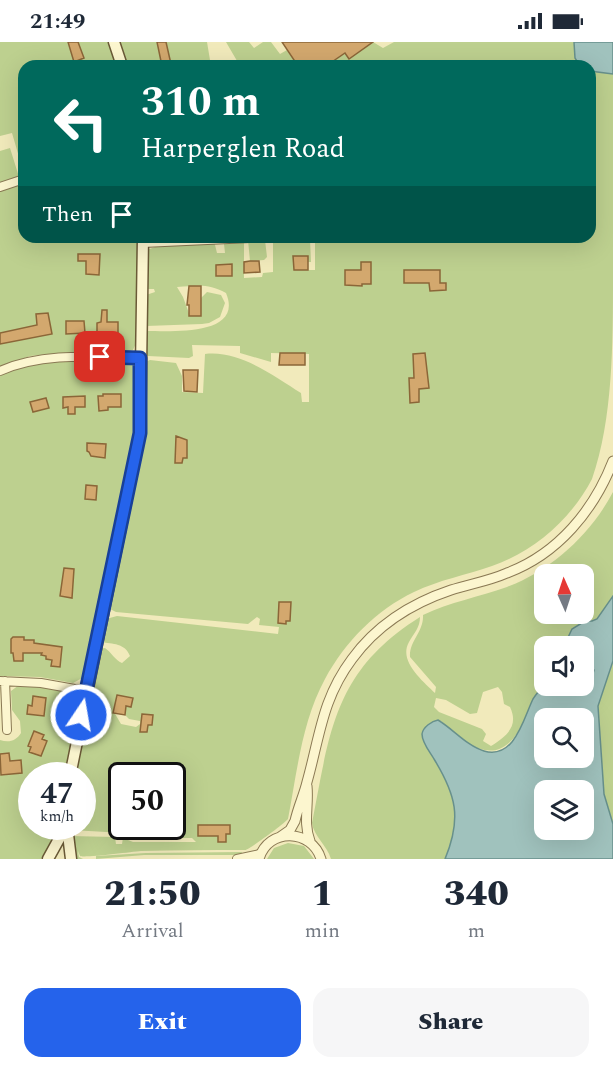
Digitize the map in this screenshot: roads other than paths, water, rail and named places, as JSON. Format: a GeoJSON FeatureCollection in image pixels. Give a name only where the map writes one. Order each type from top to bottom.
{"type":"FeatureCollection","features":[{"type":"Feature","properties":{"kind":"main road"},"geometry":{"type":"LineString","coordinates":[[114,42],[121,60]]}},
{"type":"Feature","properties":{"kind":"main road"},"geometry":{"type":"LineString","coordinates":[[73,762],[140,433],[143,243]]}},
{"type":"Feature","properties":{"kind":"main road"},"geometry":{"type":"LineString","coordinates":[[48,859],[58,840]]}},
{"type":"Feature","properties":{"kind":"main road"},"geometry":{"type":"LineString","coordinates":[[48,859],[61,855],[71,859],[69,840]]}},
{"type":"Feature","properties":{"kind":"street"},"geometry":{"type":"LineString","coordinates":[[0,187],[18,181]]}},
{"type":"Feature","properties":{"kind":"street"},"geometry":{"type":"LineString","coordinates":[[0,371],[30,361],[48,358],[140,358]]}},
{"type":"Feature","properties":{"kind":"street"},"geometry":{"type":"LineString","coordinates":[[237,859],[260,857],[272,841],[290,830],[307,783],[327,704],[352,659],[370,639],[389,622],[416,605],[453,590],[509,573],[552,547],[574,526],[592,503],[613,461]]}},
{"type":"Feature","properties":{"kind":"street"},"geometry":{"type":"LineString","coordinates":[[7,730],[3,681],[41,683],[86,691]]}},
{"type":"Feature","properties":{"kind":"street"},"geometry":{"type":"LineString","coordinates":[[307,783],[308,800],[305,823],[310,841]]}},
{"type":"Feature","properties":{"kind":"street"},"geometry":{"type":"LineString","coordinates":[[280,837],[300,837],[310,841],[316,847],[321,859]]}},
{"type":"Feature","properties":{"kind":"water"},"geometry":{"type":"Polygon","coordinates":[[[574,42],[613,42],[613,74],[596,72],[596,60],[576,60],[574,42]]]}},
{"type":"Feature","properties":{"kind":"water"},"geometry":{"type":"Polygon","coordinates":[[[613,596],[613,661],[598,706],[604,794],[613,824],[613,859],[445,859],[454,831],[454,807],[447,784],[423,741],[424,729],[438,720],[478,749],[495,752],[511,743],[517,735],[535,696],[594,696],[594,636],[569,636],[572,629],[580,624],[594,624],[594,620],[613,596]]]}}]}
